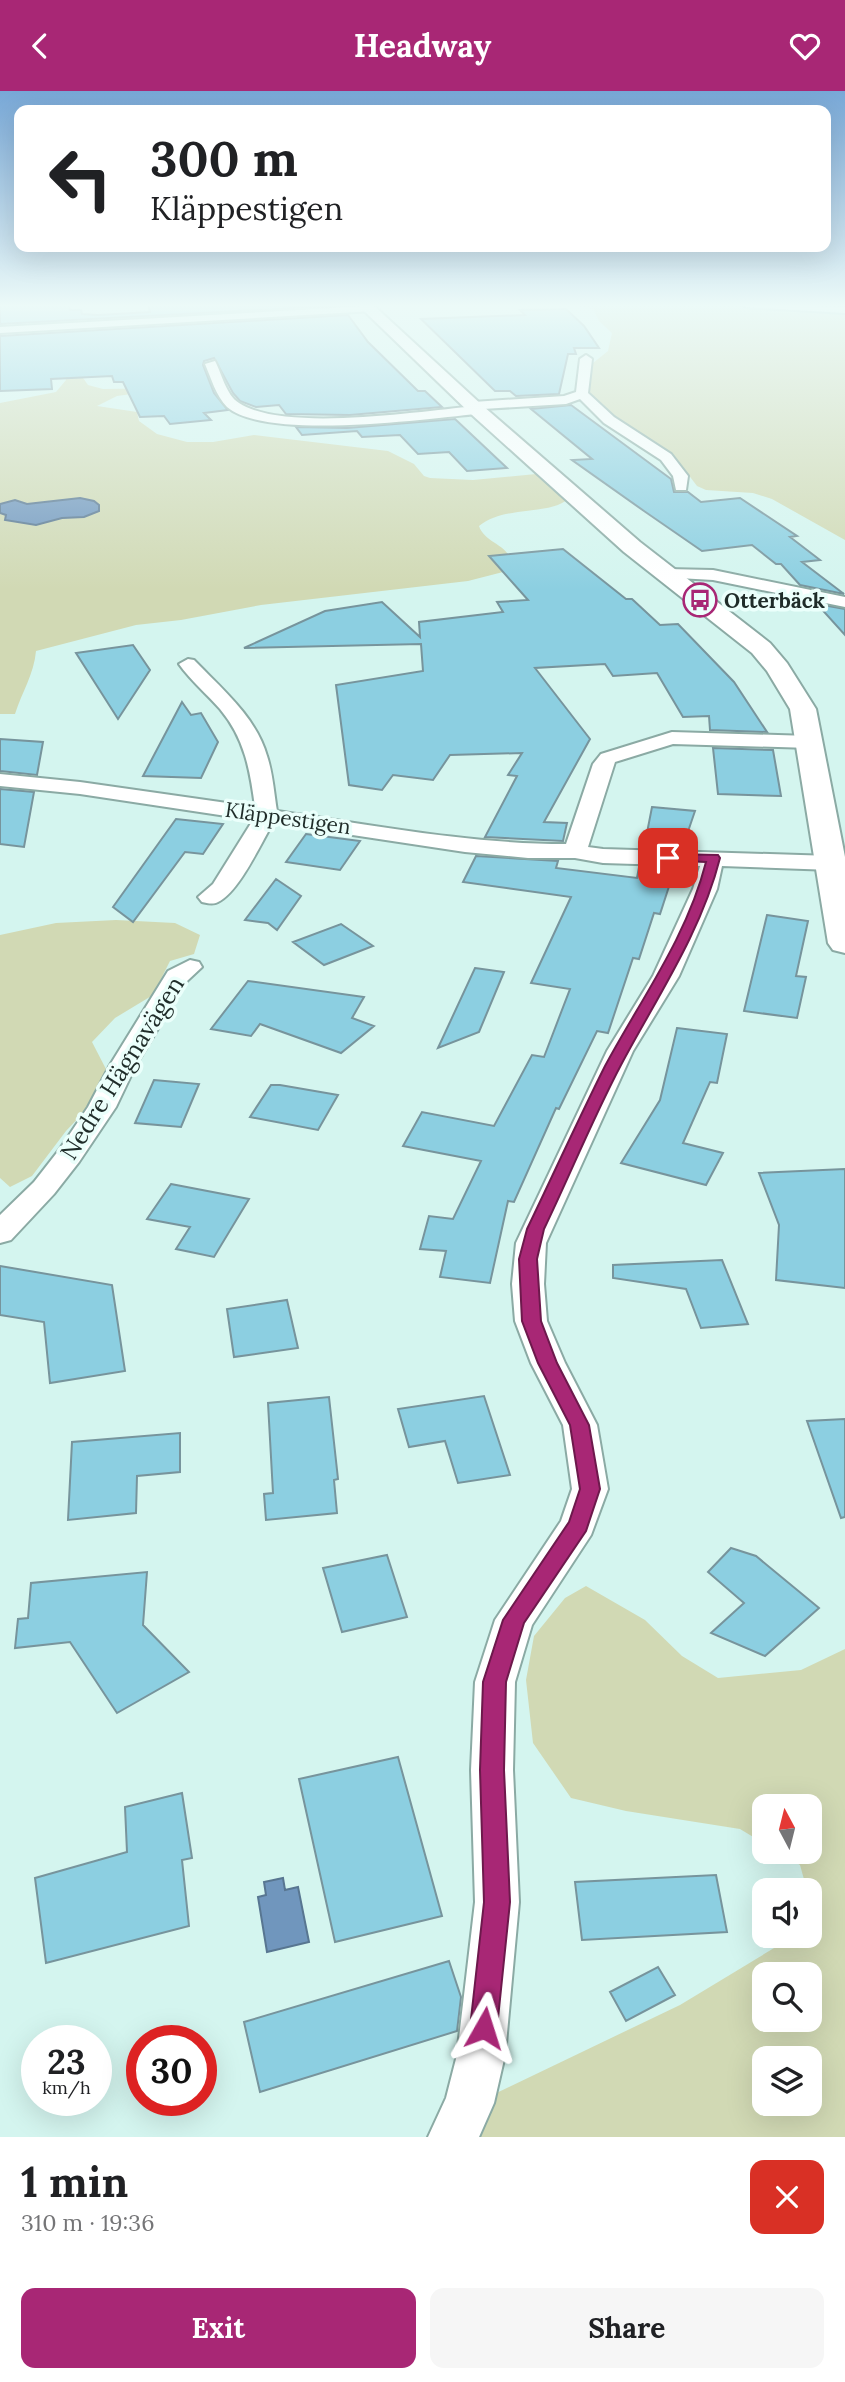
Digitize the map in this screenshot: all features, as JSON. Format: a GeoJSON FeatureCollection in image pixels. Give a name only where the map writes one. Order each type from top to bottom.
{"type":"FeatureCollection","features":[{"type":"Feature","properties":{"kind":"street"},"geometry":{"type":"LineString","coordinates":[[228,399],[238,409],[263,418],[308,421],[567,399]]}},
{"type":"Feature","properties":{"kind":"street"},"geometry":{"type":"LineString","coordinates":[[466,399],[632,547],[761,648],[778,668],[803,709],[845,943]]}},
{"type":"Feature","properties":{"kind":"street"},"geometry":{"type":"LineString","coordinates":[[588,399],[611,422],[671,460],[681,474],[681,487]]}},
{"type":"Feature","properties":{"kind":"street"},"geometry":{"type":"LineString","coordinates":[[667,574],[713,575],[845,602]]}},
{"type":"Feature","properties":{"kind":"street"},"geometry":{"type":"LineString","coordinates":[[188,664],[232,711],[250,739],[260,767],[267,815],[222,888],[210,898]]}},
{"type":"Feature","properties":{"kind":"street"},"geometry":{"type":"LineString","coordinates":[[575,851],[603,764],[608,758],[672,738],[810,742]]}},
{"type":"Feature","properties":{"kind":"street","name":"Kläppestigen"},"geometry":{"type":"LineString","coordinates":[[0,780],[80,788],[465,845],[528,851],[575,851],[603,856],[832,863]]}},
{"type":"Feature","properties":{"kind":"street"},"geometry":{"type":"LineString","coordinates":[[453,2137],[468,2103],[481,2055],[497,1902],[492,1770],[495,1682],[514,1620],[578,1525],[590,1489],[580,1425],[548,1363],[531,1321],[527,1284],[531,1243],[620,1051],[666,976],[705,889],[713,858]]}},
{"type":"Feature","properties":{"kind":"street","name":"Nedre Hägnavägen"},"geometry":{"type":"LineString","coordinates":[[0,1234],[44,1188],[69,1156],[102,1107],[123,1065],[177,975],[190,967]]}},
{"type":"Feature","properties":{"kind":"green space"},"geometry":{"type":"Polygon","coordinates":[[[18,399],[110,399],[97,406],[137,412],[139,421],[157,434],[187,442],[213,442],[254,435],[388,451],[414,464],[424,476],[430,478],[473,480],[536,474],[545,476],[568,499],[549,507],[501,515],[479,526],[485,536],[505,550],[511,560],[503,572],[468,581],[261,605],[181,620],[136,625],[36,651],[15,714],[0,714],[0,513],[6,515],[6,520],[36,525],[62,518],[84,517],[80,498],[27,504],[15,500],[0,504],[0,403],[18,399]]]}},
{"type":"Feature","properties":{"kind":"green space"},"geometry":{"type":"Polygon","coordinates":[[[595,399],[845,399],[845,540],[772,499],[753,493],[706,490],[697,486],[678,461],[617,420],[595,399]]]}},
{"type":"Feature","properties":{"kind":"green space"},"geometry":{"type":"Polygon","coordinates":[[[116,920],[175,923],[200,935],[194,954],[170,961],[153,995],[115,1018],[92,1042],[107,1071],[100,1095],[66,1131],[32,1176],[10,1187],[0,1178],[0,935],[56,923],[116,920]]]}},
{"type":"Feature","properties":{"kind":"green space"},"geometry":{"type":"Polygon","coordinates":[[[586,1586],[645,1620],[682,1656],[718,1678],[801,1670],[845,1649],[845,2137],[434,2137],[442,2119],[680,2005],[774,1948],[822,1948],[822,1878],[804,1878],[798,1864],[822,1864],[822,1794],[752,1794],[752,1836],[740,1829],[626,1811],[571,1798],[533,1743],[526,1680],[534,1636],[565,1598],[586,1586]]]}},
{"type":"Feature","properties":{"kind":"water"},"geometry":{"type":"Polygon","coordinates":[[[80,498],[94,501],[99,505],[99,511],[84,517],[62,518],[36,525],[5,520],[6,515],[0,513],[0,504],[15,500],[27,504],[80,498]]]}},
{"type":"Feature","properties":{"kind":"water"},"geometry":{"type":"Polygon","coordinates":[[[283,1878],[285,1890],[298,1887],[309,1942],[267,1952],[258,1897],[266,1895],[264,1882],[283,1878]]]}},
{"type":"Feature","properties":{"kind":"building"},"geometry":{"type":"Polygon","coordinates":[[[131,399],[219,399],[228,410],[204,413],[211,420],[170,424],[164,416],[140,417],[131,399]]]}},
{"type":"Feature","properties":{"kind":"building"},"geometry":{"type":"Polygon","coordinates":[[[434,399],[442,407],[350,415],[286,414],[279,405],[256,407],[240,401],[434,399]]]}},
{"type":"Feature","properties":{"kind":"building"},"geometry":{"type":"Polygon","coordinates":[[[571,405],[671,479],[674,492],[688,492],[701,502],[740,498],[797,536],[790,537],[820,560],[802,562],[844,594],[800,585],[781,564],[776,564],[752,545],[702,551],[644,511],[572,460],[592,459],[531,409],[571,405]]]}},
{"type":"Feature","properties":{"kind":"building"},"geometry":{"type":"Polygon","coordinates":[[[455,419],[507,468],[467,471],[449,452],[418,454],[400,435],[362,437],[357,431],[302,435],[296,427],[347,428],[455,419]]]}},
{"type":"Feature","properties":{"kind":"building"},"geometry":{"type":"Polygon","coordinates":[[[563,549],[626,599],[632,599],[660,625],[678,624],[734,682],[767,732],[710,730],[709,716],[683,717],[657,673],[613,676],[605,664],[535,668],[590,739],[544,822],[567,823],[563,841],[485,837],[517,776],[508,775],[522,753],[450,755],[433,780],[393,775],[382,790],[349,785],[336,685],[423,671],[421,644],[244,648],[325,611],[382,602],[420,637],[419,622],[503,612],[497,602],[528,600],[489,556],[563,549]]]}},
{"type":"Feature","properties":{"kind":"building"},"geometry":{"type":"Polygon","coordinates":[[[817,604],[845,609],[845,635],[817,604]]]}},
{"type":"Feature","properties":{"kind":"building"},"geometry":{"type":"Polygon","coordinates":[[[133,645],[150,670],[118,719],[76,653],[133,645]]]}},
{"type":"Feature","properties":{"kind":"building"},"geometry":{"type":"Polygon","coordinates":[[[182,702],[191,715],[201,713],[218,742],[201,778],[143,776],[182,702]]]}},
{"type":"Feature","properties":{"kind":"building"},"geometry":{"type":"Polygon","coordinates":[[[0,739],[43,742],[37,775],[0,771],[0,739]]]}},
{"type":"Feature","properties":{"kind":"building"},"geometry":{"type":"Polygon","coordinates":[[[713,748],[773,750],[781,796],[718,794],[713,748]]]}},
{"type":"Feature","properties":{"kind":"building"},"geometry":{"type":"Polygon","coordinates":[[[0,789],[34,792],[24,847],[0,844],[0,789]]]}},
{"type":"Feature","properties":{"kind":"building"},"geometry":{"type":"Polygon","coordinates":[[[652,807],[695,811],[682,849],[644,848],[652,807]]]}},
{"type":"Feature","properties":{"kind":"building"},"geometry":{"type":"Polygon","coordinates":[[[176,819],[223,824],[203,854],[185,852],[133,922],[113,907],[176,819]]]}},
{"type":"Feature","properties":{"kind":"building"},"geometry":{"type":"Polygon","coordinates":[[[306,834],[360,841],[340,870],[286,862],[306,834]]]}},
{"type":"Feature","properties":{"kind":"building"},"geometry":{"type":"Polygon","coordinates":[[[476,856],[558,861],[556,868],[637,878],[639,867],[675,868],[660,914],[654,913],[639,959],[633,958],[608,1033],[597,1031],[559,1109],[556,1108],[514,1202],[508,1201],[490,1283],[440,1277],[446,1251],[420,1249],[429,1216],[453,1219],[481,1161],[403,1146],[422,1112],[494,1126],[532,1055],[544,1057],[570,989],[531,983],[571,897],[463,882],[476,856]]]}},
{"type":"Feature","properties":{"kind":"building"},"geometry":{"type":"Polygon","coordinates":[[[276,879],[301,896],[277,930],[268,923],[245,920],[276,879]]]}},
{"type":"Feature","properties":{"kind":"building"},"geometry":{"type":"Polygon","coordinates":[[[767,915],[808,921],[796,976],[806,977],[797,1018],[744,1011],[767,915]]]}},
{"type":"Feature","properties":{"kind":"building"},"geometry":{"type":"Polygon","coordinates":[[[341,924],[373,946],[324,965],[293,942],[341,924]]]}},
{"type":"Feature","properties":{"kind":"building"},"geometry":{"type":"Polygon","coordinates":[[[475,968],[504,972],[479,1032],[438,1048],[475,968]]]}},
{"type":"Feature","properties":{"kind":"building"},"geometry":{"type":"Polygon","coordinates":[[[248,981],[364,997],[352,1018],[374,1026],[341,1053],[260,1024],[251,1036],[211,1029],[248,981]]]}},
{"type":"Feature","properties":{"kind":"building"},"geometry":{"type":"Polygon","coordinates":[[[677,1028],[727,1034],[717,1083],[710,1082],[683,1143],[723,1153],[706,1185],[621,1163],[660,1100],[677,1028]]]}},
{"type":"Feature","properties":{"kind":"building"},"geometry":{"type":"Polygon","coordinates":[[[154,1080],[199,1084],[181,1127],[135,1123],[154,1080]]]}},
{"type":"Feature","properties":{"kind":"building"},"geometry":{"type":"Polygon","coordinates":[[[271,1085],[338,1095],[318,1130],[250,1117],[271,1085]]]}},
{"type":"Feature","properties":{"kind":"building"},"geometry":{"type":"Polygon","coordinates":[[[845,1169],[845,1288],[776,1280],[779,1225],[759,1173],[845,1169]]]}},
{"type":"Feature","properties":{"kind":"building"},"geometry":{"type":"Polygon","coordinates":[[[171,1184],[249,1199],[214,1257],[176,1249],[190,1227],[147,1219],[171,1184]]]}},
{"type":"Feature","properties":{"kind":"building"},"geometry":{"type":"Polygon","coordinates":[[[722,1260],[748,1324],[701,1328],[686,1289],[613,1278],[613,1265],[722,1260]]]}},
{"type":"Feature","properties":{"kind":"building"},"geometry":{"type":"Polygon","coordinates":[[[0,1266],[112,1285],[125,1371],[50,1383],[44,1322],[0,1315],[0,1266]]]}},
{"type":"Feature","properties":{"kind":"building"},"geometry":{"type":"Polygon","coordinates":[[[287,1300],[298,1348],[234,1357],[227,1309],[287,1300]]]}},
{"type":"Feature","properties":{"kind":"building"},"geometry":{"type":"Polygon","coordinates":[[[484,1396],[510,1475],[458,1483],[445,1441],[409,1447],[398,1409],[484,1396]]]}},
{"type":"Feature","properties":{"kind":"building"},"geometry":{"type":"Polygon","coordinates":[[[329,1397],[338,1479],[334,1480],[337,1513],[266,1520],[264,1494],[273,1493],[268,1403],[329,1397]]]}},
{"type":"Feature","properties":{"kind":"building"},"geometry":{"type":"Polygon","coordinates":[[[845,1419],[845,1517],[841,1518],[807,1421],[845,1419]]]}},
{"type":"Feature","properties":{"kind":"building"},"geometry":{"type":"Polygon","coordinates":[[[180,1433],[180,1472],[137,1476],[136,1513],[68,1520],[72,1442],[180,1433]]]}},
{"type":"Feature","properties":{"kind":"building"},"geometry":{"type":"Polygon","coordinates":[[[731,1548],[756,1556],[819,1608],[765,1656],[711,1633],[744,1603],[708,1572],[731,1548]]]}},
{"type":"Feature","properties":{"kind":"building"},"geometry":{"type":"Polygon","coordinates":[[[387,1555],[407,1617],[342,1632],[323,1568],[387,1555]]]}},
{"type":"Feature","properties":{"kind":"building"},"geometry":{"type":"Polygon","coordinates":[[[147,1572],[143,1625],[189,1672],[117,1713],[70,1642],[15,1648],[18,1619],[28,1618],[31,1583],[147,1572]]]}},
{"type":"Feature","properties":{"kind":"building"},"geometry":{"type":"Polygon","coordinates":[[[398,1757],[442,1916],[335,1942],[299,1779],[398,1757]]]}},
{"type":"Feature","properties":{"kind":"building"},"geometry":{"type":"Polygon","coordinates":[[[182,1793],[192,1858],[182,1860],[189,1926],[46,1963],[35,1878],[127,1852],[125,1807],[182,1793]]]}},
{"type":"Feature","properties":{"kind":"building"},"geometry":{"type":"Polygon","coordinates":[[[716,1875],[727,1932],[582,1940],[575,1882],[716,1875]]]}},
{"type":"Feature","properties":{"kind":"building"},"geometry":{"type":"Polygon","coordinates":[[[449,1961],[461,1997],[457,2031],[260,2092],[244,2022],[449,1961]]]}},
{"type":"Feature","properties":{"kind":"building"},"geometry":{"type":"Polygon","coordinates":[[[658,1967],[675,1995],[626,2021],[610,1992],[658,1967]]]}},
{"type":"Feature","properties":{"kind":"place","name":"Otterbäck"},"geometry":{"type":"Point","coordinates":[700,600]}},
{"type":"Feature","properties":{"kind":"route"},"geometry":{"type":"LineString","coordinates":[[484,2028],[497,1902],[492,1770],[495,1682],[514,1620],[578,1525],[590,1489],[580,1425],[548,1363],[531,1321],[527,1284],[528,1259],[536,1229],[586,1129],[620,1051],[666,976],[705,889],[713,858],[668,858]]}}]}
